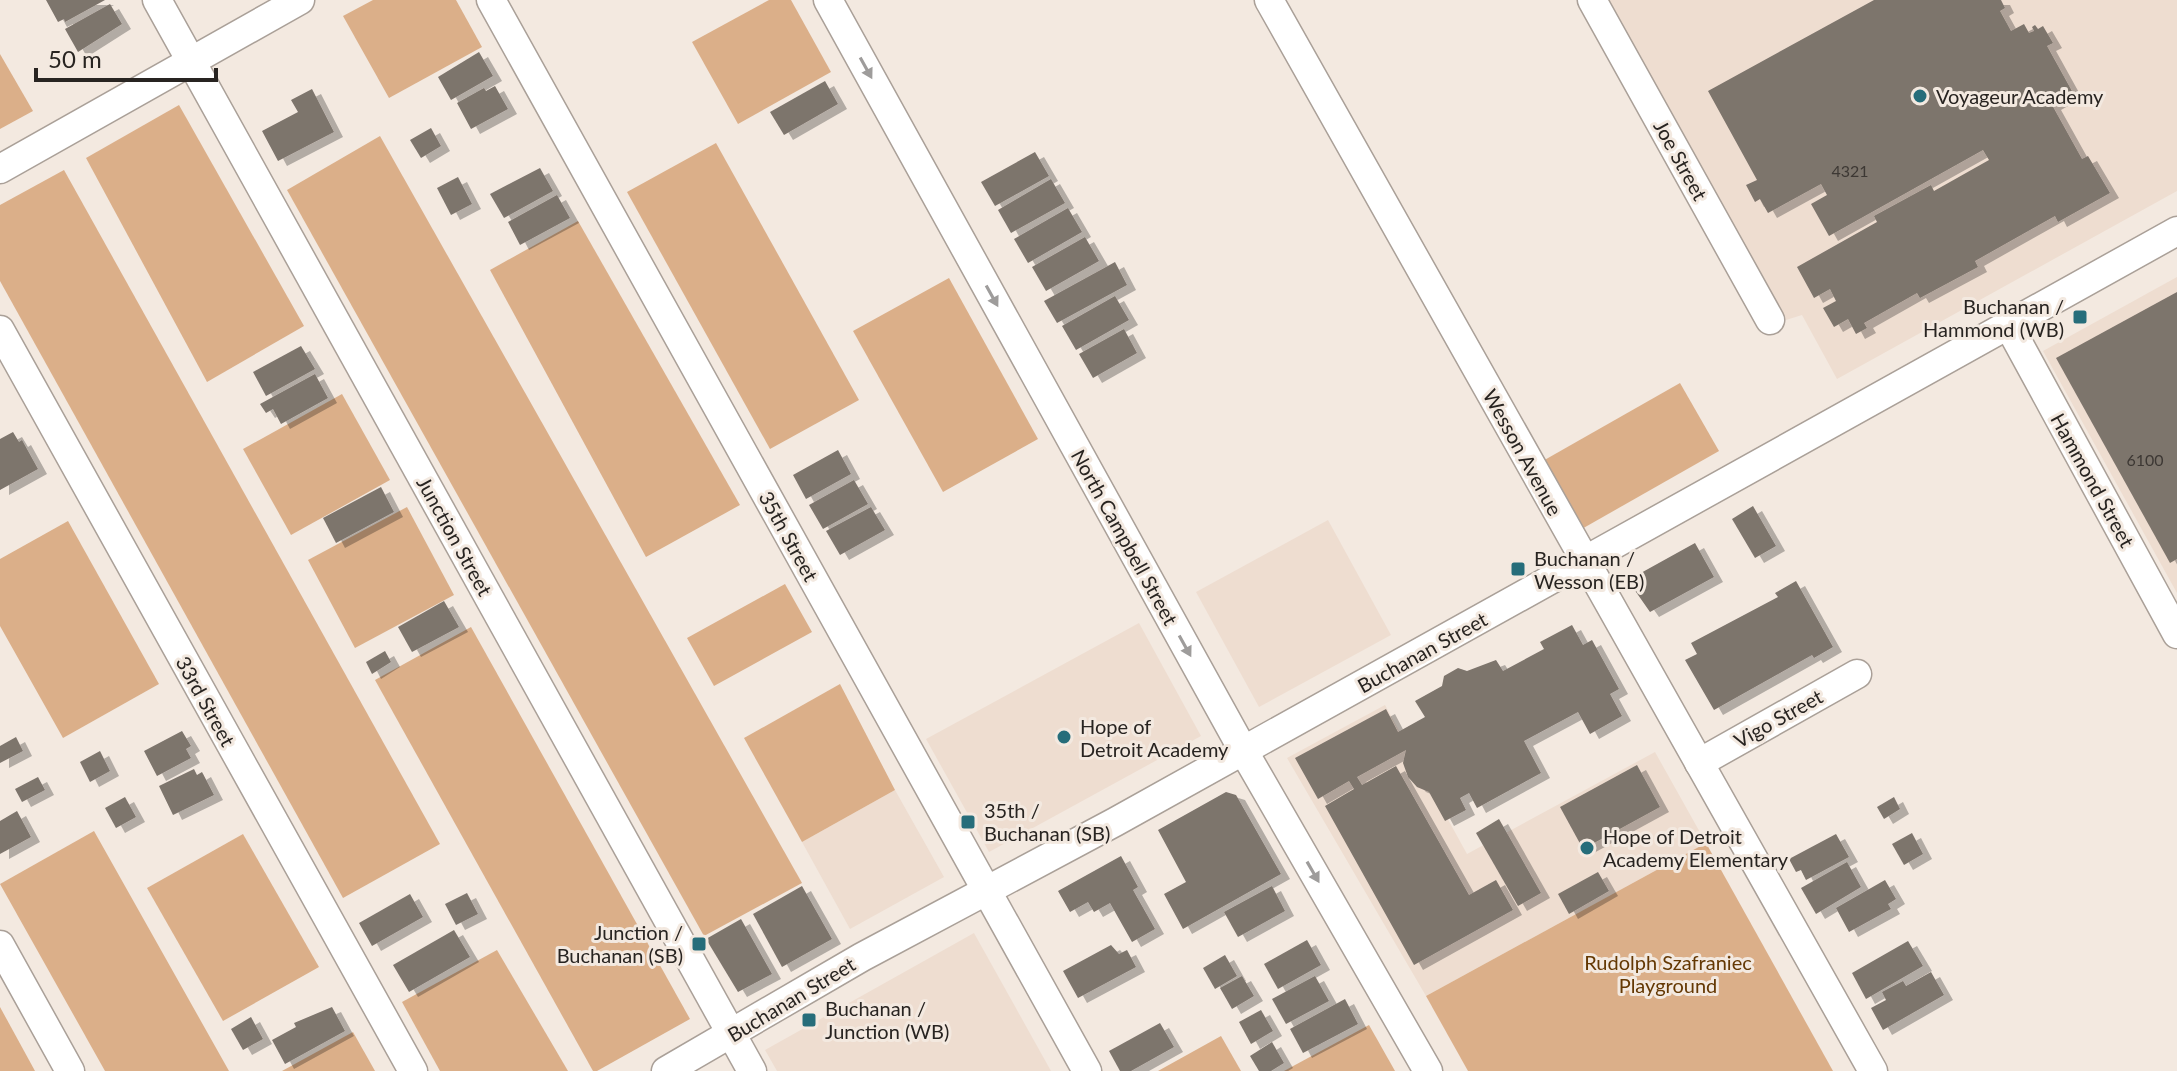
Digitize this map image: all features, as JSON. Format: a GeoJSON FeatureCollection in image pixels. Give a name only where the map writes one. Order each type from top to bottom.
{"type":"FeatureCollection","features":[{"type":"Feature","properties":{"kind":"street","name":"Junction Street"},"geometry":{"type":"LineString","coordinates":[[157,0],[752,1071]]}},
{"type":"Feature","properties":{"kind":"street"},"geometry":{"type":"LineString","coordinates":[[0,169],[300,0]]}},
{"type":"Feature","properties":{"kind":"street","name":"35th Street"},"geometry":{"type":"LineString","coordinates":[[491,0],[1087,1071]]}},
{"type":"Feature","properties":{"kind":"street","name":"North Campbell Street"},"geometry":{"type":"LineString","coordinates":[[828,0],[1243,750],[1428,1071]]}},
{"type":"Feature","properties":{"kind":"street","name":"Wesson Avenue"},"geometry":{"type":"LineString","coordinates":[[1269,0],[1873,1071]]}},
{"type":"Feature","properties":{"kind":"street","name":"Joe Street"},"geometry":{"type":"LineString","coordinates":[[1592,0],[1770,320]]}},
{"type":"Feature","properties":{"kind":"street","name":"Buchanan Street"},"geometry":{"type":"LineString","coordinates":[[666,1071],[862,957],[1585,562],[2177,231]]}},
{"type":"Feature","properties":{"kind":"street","name":"Hammond Street"},"geometry":{"type":"LineString","coordinates":[[2009,326],[2177,634]]}},
{"type":"Feature","properties":{"kind":"street","name":"33rd Street"},"geometry":{"type":"LineString","coordinates":[[0,330],[413,1071]]}},
{"type":"Feature","properties":{"kind":"street","name":"Vigo Street"},"geometry":{"type":"LineString","coordinates":[[1699,763],[1857,674]]}},
{"type":"Feature","properties":{"kind":"street"},"geometry":{"type":"LineString","coordinates":[[0,945],[70,1071]]}},
{"type":"Feature","properties":{"kind":"shaded area","name":"Voyageur Academy"},"geometry":{"type":"Polygon","coordinates":[[[1609,0],[2177,0],[2177,191],[1837,379],[1802,315],[1786,320],[1609,0]]]}},
{"type":"Feature","properties":{"kind":"shaded area"},"geometry":{"type":"Polygon","coordinates":[[[2177,277],[2177,593],[2043,351],[2177,277]]]}},
{"type":"Feature","properties":{"kind":"shaded area","name":"Hope of Detroit Academy"},"geometry":{"type":"Polygon","coordinates":[[[1328,520],[1391,635],[1259,707],[1196,592],[1328,520]]]}},
{"type":"Feature","properties":{"kind":"shaded area","name":"Hope of Detroit Academy"},"geometry":{"type":"Polygon","coordinates":[[[1139,623],[1201,736],[989,852],[926,739],[1139,623]]]}},
{"type":"Feature","properties":{"kind":"shaded area","name":"Hope of Detroit Academy Elementary"},"geometry":{"type":"Polygon","coordinates":[[[1385,705],[1467,854],[1655,752],[1706,843],[1426,996],[1287,758],[1385,705]]]}},
{"type":"Feature","properties":{"kind":"shaded area"},"geometry":{"type":"Polygon","coordinates":[[[895,790],[944,877],[850,929],[802,842],[895,790]]]}},
{"type":"Feature","properties":{"kind":"shaded area"},"geometry":{"type":"Polygon","coordinates":[[[974,933],[1051,1071],[777,1071],[765,1050],[974,933]]]}},
{"type":"Feature","properties":{"kind":"green space"},"geometry":{"type":"Polygon","coordinates":[[[373,0],[456,0],[482,47],[389,98],[343,16],[373,0]]]}},
{"type":"Feature","properties":{"kind":"green space"},"geometry":{"type":"Polygon","coordinates":[[[769,0],[791,0],[831,72],[738,124],[692,42],[769,0]]]}},
{"type":"Feature","properties":{"kind":"green space"},"geometry":{"type":"Polygon","coordinates":[[[0,54],[33,111],[0,129],[0,54]]]}},
{"type":"Feature","properties":{"kind":"green space"},"geometry":{"type":"Polygon","coordinates":[[[179,105],[304,326],[207,382],[86,158],[179,105]]]}},
{"type":"Feature","properties":{"kind":"green space"},"geometry":{"type":"Polygon","coordinates":[[[380,136],[802,883],[704,936],[287,190],[380,136]]]}},
{"type":"Feature","properties":{"kind":"green space"},"geometry":{"type":"Polygon","coordinates":[[[716,143],[859,400],[770,449],[627,192],[716,143]]]}},
{"type":"Feature","properties":{"kind":"green space"},"geometry":{"type":"Polygon","coordinates":[[[64,170],[440,844],[343,898],[0,281],[0,205],[64,170]]]}},
{"type":"Feature","properties":{"kind":"green space"},"geometry":{"type":"Polygon","coordinates":[[[578,221],[740,505],[646,557],[490,270],[578,221]]]}},
{"type":"Feature","properties":{"kind":"green space"},"geometry":{"type":"Polygon","coordinates":[[[949,278],[1038,439],[943,492],[853,331],[949,278]]]}},
{"type":"Feature","properties":{"kind":"green space"},"geometry":{"type":"Polygon","coordinates":[[[1680,383],[1719,451],[1580,530],[1541,462],[1680,383]]]}},
{"type":"Feature","properties":{"kind":"green space"},"geometry":{"type":"Polygon","coordinates":[[[342,394],[390,480],[291,535],[243,449],[342,394]]]}},
{"type":"Feature","properties":{"kind":"green space"},"geometry":{"type":"Polygon","coordinates":[[[407,507],[454,595],[355,648],[308,560],[407,507]]]}},
{"type":"Feature","properties":{"kind":"green space"},"geometry":{"type":"Polygon","coordinates":[[[68,521],[159,684],[63,738],[0,626],[0,559],[68,521]]]}},
{"type":"Feature","properties":{"kind":"green space"},"geometry":{"type":"Polygon","coordinates":[[[785,584],[812,632],[714,686],[687,638],[785,584]]]}},
{"type":"Feature","properties":{"kind":"green space"},"geometry":{"type":"Polygon","coordinates":[[[471,627],[690,1019],[597,1071],[593,1071],[375,680],[471,627]]]}},
{"type":"Feature","properties":{"kind":"green space"},"geometry":{"type":"Polygon","coordinates":[[[840,684],[895,790],[802,842],[744,738],[840,684]]]}},
{"type":"Feature","properties":{"kind":"green space"},"geometry":{"type":"Polygon","coordinates":[[[94,831],[229,1071],[105,1071],[0,884],[94,831]]]}},
{"type":"Feature","properties":{"kind":"green space"},"geometry":{"type":"Polygon","coordinates":[[[243,834],[319,967],[223,1021],[147,888],[243,834]]]}},
{"type":"Feature","properties":{"kind":"green space","name":"Rudolph Szafraniec Playground"},"geometry":{"type":"Polygon","coordinates":[[[1706,843],[1833,1071],[1468,1071],[1426,996],[1706,843]]]}},
{"type":"Feature","properties":{"kind":"green space"},"geometry":{"type":"Polygon","coordinates":[[[497,950],[568,1071],[440,1071],[402,1002],[497,950]]]}},
{"type":"Feature","properties":{"kind":"green space"},"geometry":{"type":"Polygon","coordinates":[[[0,1007],[35,1071],[0,1071],[0,1007]]]}},
{"type":"Feature","properties":{"kind":"green space"},"geometry":{"type":"Polygon","coordinates":[[[1369,1025],[1395,1071],[1284,1071],[1369,1025]]]}},
{"type":"Feature","properties":{"kind":"green space"},"geometry":{"type":"Polygon","coordinates":[[[353,1032],[375,1071],[282,1071],[353,1032]]]}},
{"type":"Feature","properties":{"kind":"green space"},"geometry":{"type":"Polygon","coordinates":[[[1221,1036],[1241,1071],[1158,1071],[1221,1036]]]}},
{"type":"Feature","properties":{"kind":"building"},"geometry":{"type":"Polygon","coordinates":[[[46,0],[105,0],[65,22],[64,19],[58,22],[46,0]]]}},
{"type":"Feature","properties":{"kind":"building"},"geometry":{"type":"Polygon","coordinates":[[[1874,0],[2001,0],[2005,8],[2000,11],[2011,31],[2024,24],[2029,33],[2034,31],[2032,27],[2035,25],[2038,29],[2043,26],[2053,43],[2047,46],[2073,93],[2052,105],[2082,159],[2088,156],[2110,193],[2058,222],[2055,216],[1975,261],[1978,267],[1920,298],[1917,293],[1864,323],[1867,328],[1856,334],[1848,319],[1834,327],[1823,308],[1836,301],[1830,289],[1814,298],[1797,267],[1877,222],[1874,216],[1931,185],[1934,191],[1989,160],[1983,150],[1829,236],[1811,204],[1827,195],[1821,184],[1768,213],[1760,199],[1755,202],[1746,185],[1757,180],[1708,91],[1874,0]]]}},
{"type":"Feature","properties":{"kind":"building"},"geometry":{"type":"Polygon","coordinates":[[[110,4],[122,24],[78,52],[65,29],[110,4]]]}},
{"type":"Feature","properties":{"kind":"building"},"geometry":{"type":"Polygon","coordinates":[[[479,52],[493,76],[451,100],[438,77],[479,52]]]}},
{"type":"Feature","properties":{"kind":"building"},"geometry":{"type":"Polygon","coordinates":[[[825,81],[838,104],[784,135],[770,112],[825,81]]]}},
{"type":"Feature","properties":{"kind":"building"},"geometry":{"type":"Polygon","coordinates":[[[495,86],[508,109],[471,129],[457,103],[484,88],[486,91],[495,86]]]}},
{"type":"Feature","properties":{"kind":"building"},"geometry":{"type":"Polygon","coordinates":[[[312,89],[334,132],[278,161],[262,131],[298,112],[291,100],[312,89]]]}},
{"type":"Feature","properties":{"kind":"building"},"geometry":{"type":"Polygon","coordinates":[[[431,128],[441,146],[421,158],[410,140],[431,128]]]}},
{"type":"Feature","properties":{"kind":"building"},"geometry":{"type":"Polygon","coordinates":[[[1035,152],[1049,176],[995,206],[981,182],[1035,152]]]}},
{"type":"Feature","properties":{"kind":"building"},"geometry":{"type":"Polygon","coordinates":[[[540,168],[553,191],[504,218],[490,194],[540,168]]]}},
{"type":"Feature","properties":{"kind":"building"},"geometry":{"type":"Polygon","coordinates":[[[458,177],[472,204],[451,215],[437,188],[458,177]]]}},
{"type":"Feature","properties":{"kind":"building"},"geometry":{"type":"Polygon","coordinates":[[[1051,179],[1065,203],[1011,233],[998,210],[1051,179]]]}},
{"type":"Feature","properties":{"kind":"building"},"geometry":{"type":"Polygon","coordinates":[[[557,195],[570,218],[520,245],[508,222],[557,195]]]}},
{"type":"Feature","properties":{"kind":"building"},"geometry":{"type":"Polygon","coordinates":[[[1068,208],[1082,232],[1028,263],[1014,239],[1068,208]]]}},
{"type":"Feature","properties":{"kind":"building"},"geometry":{"type":"Polygon","coordinates":[[[1085,237],[1099,261],[1046,291],[1032,267],[1085,237]]]}},
{"type":"Feature","properties":{"kind":"building"},"geometry":{"type":"Polygon","coordinates":[[[1115,262],[1127,285],[1057,323],[1044,301],[1115,262]]]}},
{"type":"Feature","properties":{"kind":"building"},"geometry":{"type":"Polygon","coordinates":[[[2177,292],[2177,559],[2170,563],[2056,358],[2177,292]]]}},
{"type":"Feature","properties":{"kind":"building"},"geometry":{"type":"Polygon","coordinates":[[[1115,296],[1129,320],[1076,350],[1062,326],[1115,296]]]}},
{"type":"Feature","properties":{"kind":"building"},"geometry":{"type":"Polygon","coordinates":[[[1124,329],[1137,353],[1093,378],[1079,354],[1124,329]]]}},
{"type":"Feature","properties":{"kind":"building"},"geometry":{"type":"Polygon","coordinates":[[[301,346],[315,369],[266,396],[253,372],[301,346]]]}},
{"type":"Feature","properties":{"kind":"building"},"geometry":{"type":"Polygon","coordinates":[[[315,374],[328,398],[281,424],[273,409],[266,413],[260,404],[315,374]]]}},
{"type":"Feature","properties":{"kind":"building"},"geometry":{"type":"Polygon","coordinates":[[[13,432],[19,442],[22,440],[38,469],[0,490],[0,439],[13,432]]]}},
{"type":"Feature","properties":{"kind":"building"},"geometry":{"type":"Polygon","coordinates":[[[838,450],[851,474],[806,499],[793,475],[838,450]]]}},
{"type":"Feature","properties":{"kind":"building"},"geometry":{"type":"Polygon","coordinates":[[[854,480],[868,504],[823,529],[809,505],[854,480]]]}},
{"type":"Feature","properties":{"kind":"building"},"geometry":{"type":"Polygon","coordinates":[[[381,487],[394,512],[336,543],[323,518],[381,487]]]}},
{"type":"Feature","properties":{"kind":"building"},"geometry":{"type":"Polygon","coordinates":[[[1753,506],[1776,546],[1755,558],[1732,519],[1753,506]]]}},
{"type":"Feature","properties":{"kind":"building"},"geometry":{"type":"Polygon","coordinates":[[[871,507],[885,530],[840,555],[826,531],[871,507]]]}},
{"type":"Feature","properties":{"kind":"building"},"geometry":{"type":"Polygon","coordinates":[[[1695,543],[1714,577],[1650,612],[1629,582],[1631,574],[1639,574],[1695,543]]]}},
{"type":"Feature","properties":{"kind":"building"},"geometry":{"type":"Polygon","coordinates":[[[1796,581],[1833,647],[1814,658],[1812,655],[1714,710],[1685,660],[1697,654],[1691,643],[1778,597],[1775,593],[1796,581]]]}},
{"type":"Feature","properties":{"kind":"building"},"geometry":{"type":"Polygon","coordinates":[[[444,601],[459,627],[412,652],[398,627],[444,601]]]}},
{"type":"Feature","properties":{"kind":"building"},"geometry":{"type":"Polygon","coordinates":[[[1572,625],[1583,645],[1592,640],[1619,689],[1610,694],[1622,716],[1590,734],[1578,712],[1524,741],[1541,773],[1477,808],[1469,793],[1460,798],[1466,810],[1445,821],[1429,792],[1417,787],[1408,777],[1403,763],[1406,750],[1357,777],[1362,785],[1396,766],[1469,895],[1496,880],[1513,910],[1414,965],[1325,806],[1354,789],[1349,781],[1318,799],[1295,758],[1386,709],[1398,732],[1425,717],[1415,701],[1442,686],[1444,676],[1458,668],[1467,671],[1496,660],[1503,671],[1544,649],[1540,642],[1572,625]]]}},
{"type":"Feature","properties":{"kind":"building"},"geometry":{"type":"Polygon","coordinates":[[[385,651],[391,662],[372,674],[366,662],[385,651]]]}},
{"type":"Feature","properties":{"kind":"building"},"geometry":{"type":"Polygon","coordinates":[[[182,731],[191,746],[186,749],[191,758],[157,776],[144,751],[182,731]]]}},
{"type":"Feature","properties":{"kind":"building"},"geometry":{"type":"Polygon","coordinates":[[[16,737],[23,751],[0,763],[0,746],[16,737]]]}},
{"type":"Feature","properties":{"kind":"building"},"geometry":{"type":"Polygon","coordinates":[[[100,751],[110,771],[90,782],[80,762],[100,751]]]}},
{"type":"Feature","properties":{"kind":"building"},"geometry":{"type":"Polygon","coordinates":[[[1637,765],[1660,807],[1583,849],[1560,807],[1637,765]]]}},
{"type":"Feature","properties":{"kind":"building"},"geometry":{"type":"Polygon","coordinates":[[[194,769],[197,775],[202,772],[214,795],[173,815],[159,786],[194,769]]]}},
{"type":"Feature","properties":{"kind":"building"},"geometry":{"type":"Polygon","coordinates":[[[38,777],[45,790],[22,802],[15,789],[38,777]]]}},
{"type":"Feature","properties":{"kind":"building"},"geometry":{"type":"Polygon","coordinates":[[[1226,792],[1236,795],[1281,874],[1183,929],[1164,894],[1186,882],[1158,830],[1226,792]]]}},
{"type":"Feature","properties":{"kind":"building"},"geometry":{"type":"Polygon","coordinates":[[[125,797],[136,817],[116,828],[105,808],[125,797]]]}},
{"type":"Feature","properties":{"kind":"building"},"geometry":{"type":"Polygon","coordinates":[[[1894,797],[1900,809],[1884,819],[1877,807],[1894,797]]]}},
{"type":"Feature","properties":{"kind":"building"},"geometry":{"type":"Polygon","coordinates":[[[17,811],[31,837],[0,854],[0,821],[17,811]]]}},
{"type":"Feature","properties":{"kind":"building"},"geometry":{"type":"Polygon","coordinates":[[[1499,819],[1541,893],[1518,906],[1476,833],[1499,819]]]}},
{"type":"Feature","properties":{"kind":"building"},"geometry":{"type":"Polygon","coordinates":[[[1912,833],[1923,854],[1904,865],[1892,844],[1912,833]]]}},
{"type":"Feature","properties":{"kind":"building"},"geometry":{"type":"Polygon","coordinates":[[[1836,834],[1849,857],[1806,880],[1801,870],[1796,872],[1789,859],[1836,834]]]}},
{"type":"Feature","properties":{"kind":"building"},"geometry":{"type":"Polygon","coordinates":[[[1121,856],[1138,887],[1133,890],[1155,929],[1132,942],[1110,903],[1094,912],[1088,902],[1070,912],[1058,891],[1121,856]]]}},
{"type":"Feature","properties":{"kind":"building"},"geometry":{"type":"Polygon","coordinates":[[[1847,862],[1861,887],[1816,914],[1801,888],[1847,862]]]}},
{"type":"Feature","properties":{"kind":"building"},"geometry":{"type":"Polygon","coordinates":[[[1598,872],[1609,891],[1569,914],[1558,894],[1598,872]]]}},
{"type":"Feature","properties":{"kind":"building"},"geometry":{"type":"Polygon","coordinates":[[[1885,880],[1896,899],[1888,904],[1891,909],[1849,932],[1836,908],[1885,880]]]}},
{"type":"Feature","properties":{"kind":"building"},"geometry":{"type":"Polygon","coordinates":[[[802,886],[832,939],[782,967],[753,914],[802,886]]]}},
{"type":"Feature","properties":{"kind":"building"},"geometry":{"type":"Polygon","coordinates":[[[1272,886],[1285,911],[1238,937],[1224,912],[1272,886]]]}},
{"type":"Feature","properties":{"kind":"building"},"geometry":{"type":"Polygon","coordinates":[[[467,893],[478,914],[456,925],[445,904],[467,893]]]}},
{"type":"Feature","properties":{"kind":"building"},"geometry":{"type":"Polygon","coordinates":[[[410,894],[423,917],[372,946],[359,923],[410,894]]]}},
{"type":"Feature","properties":{"kind":"building"},"geometry":{"type":"Polygon","coordinates":[[[741,919],[772,974],[738,992],[706,939],[741,919]]]}},
{"type":"Feature","properties":{"kind":"building"},"geometry":{"type":"Polygon","coordinates":[[[454,930],[470,957],[409,992],[393,965],[454,930]]]}},
{"type":"Feature","properties":{"kind":"building"},"geometry":{"type":"Polygon","coordinates":[[[1307,940],[1321,965],[1278,989],[1264,964],[1307,940]]]}},
{"type":"Feature","properties":{"kind":"building"},"geometry":{"type":"Polygon","coordinates":[[[1908,941],[1923,966],[1866,999],[1852,973],[1908,941]]]}},
{"type":"Feature","properties":{"kind":"building"},"geometry":{"type":"Polygon","coordinates":[[[1111,945],[1119,954],[1127,950],[1136,967],[1078,998],[1063,971],[1111,945]]]}},
{"type":"Feature","properties":{"kind":"building"},"geometry":{"type":"Polygon","coordinates":[[[1225,955],[1237,976],[1215,989],[1203,968],[1225,955]]]}},
{"type":"Feature","properties":{"kind":"building"},"geometry":{"type":"Polygon","coordinates":[[[1931,972],[1944,995],[1883,1030],[1871,1008],[1886,1000],[1882,992],[1903,981],[1906,986],[1931,972]]]}},
{"type":"Feature","properties":{"kind":"building"},"geometry":{"type":"Polygon","coordinates":[[[1242,976],[1254,996],[1232,1009],[1220,988],[1242,976]]]}},
{"type":"Feature","properties":{"kind":"building"},"geometry":{"type":"Polygon","coordinates":[[[1315,976],[1329,1001],[1286,1024],[1272,999],[1315,976]]]}},
{"type":"Feature","properties":{"kind":"building"},"geometry":{"type":"Polygon","coordinates":[[[1345,999],[1358,1024],[1303,1053],[1290,1029],[1345,999]]]}},
{"type":"Feature","properties":{"kind":"building"},"geometry":{"type":"Polygon","coordinates":[[[332,1007],[345,1031],[285,1064],[272,1040],[296,1027],[294,1023],[332,1007]]]}},
{"type":"Feature","properties":{"kind":"building"},"geometry":{"type":"Polygon","coordinates":[[[1261,1010],[1273,1031],[1251,1044],[1239,1022],[1261,1010]]]}},
{"type":"Feature","properties":{"kind":"building"},"geometry":{"type":"Polygon","coordinates":[[[251,1017],[263,1039],[243,1050],[231,1029],[251,1017]]]}},
{"type":"Feature","properties":{"kind":"building"},"geometry":{"type":"Polygon","coordinates":[[[1160,1023],[1174,1047],[1131,1071],[1120,1071],[1109,1051],[1160,1023]]]}},
{"type":"Feature","properties":{"kind":"building"},"geometry":{"type":"Polygon","coordinates":[[[1272,1042],[1284,1063],[1271,1071],[1259,1071],[1250,1056],[1272,1042]]]}},
{"type":"Feature","properties":{"kind":"place","name":"Voyageur Academy"},"geometry":{"type":"Point","coordinates":[1920,96]}},
{"type":"Feature","properties":{"kind":"place","name":"Buchanan / Hammond (WB)"},"geometry":{"type":"Point","coordinates":[2080,317]}},
{"type":"Feature","properties":{"kind":"place","name":"Buchanan / Wesson (EB)"},"geometry":{"type":"Point","coordinates":[1518,569]}},
{"type":"Feature","properties":{"kind":"place","name":"Hope of Detroit Academy"},"geometry":{"type":"Point","coordinates":[1064,737]}},
{"type":"Feature","properties":{"kind":"place","name":"35th / Buchanan (SB)"},"geometry":{"type":"Point","coordinates":[968,822]}},
{"type":"Feature","properties":{"kind":"place","name":"Hope of Detroit Academy Elementary"},"geometry":{"type":"Point","coordinates":[1587,848]}},
{"type":"Feature","properties":{"kind":"place","name":"Junction / Buchanan (SB)"},"geometry":{"type":"Point","coordinates":[699,944]}},
{"type":"Feature","properties":{"kind":"place","name":"Buchanan / Junction (WB)"},"geometry":{"type":"Point","coordinates":[809,1020]}}]}
